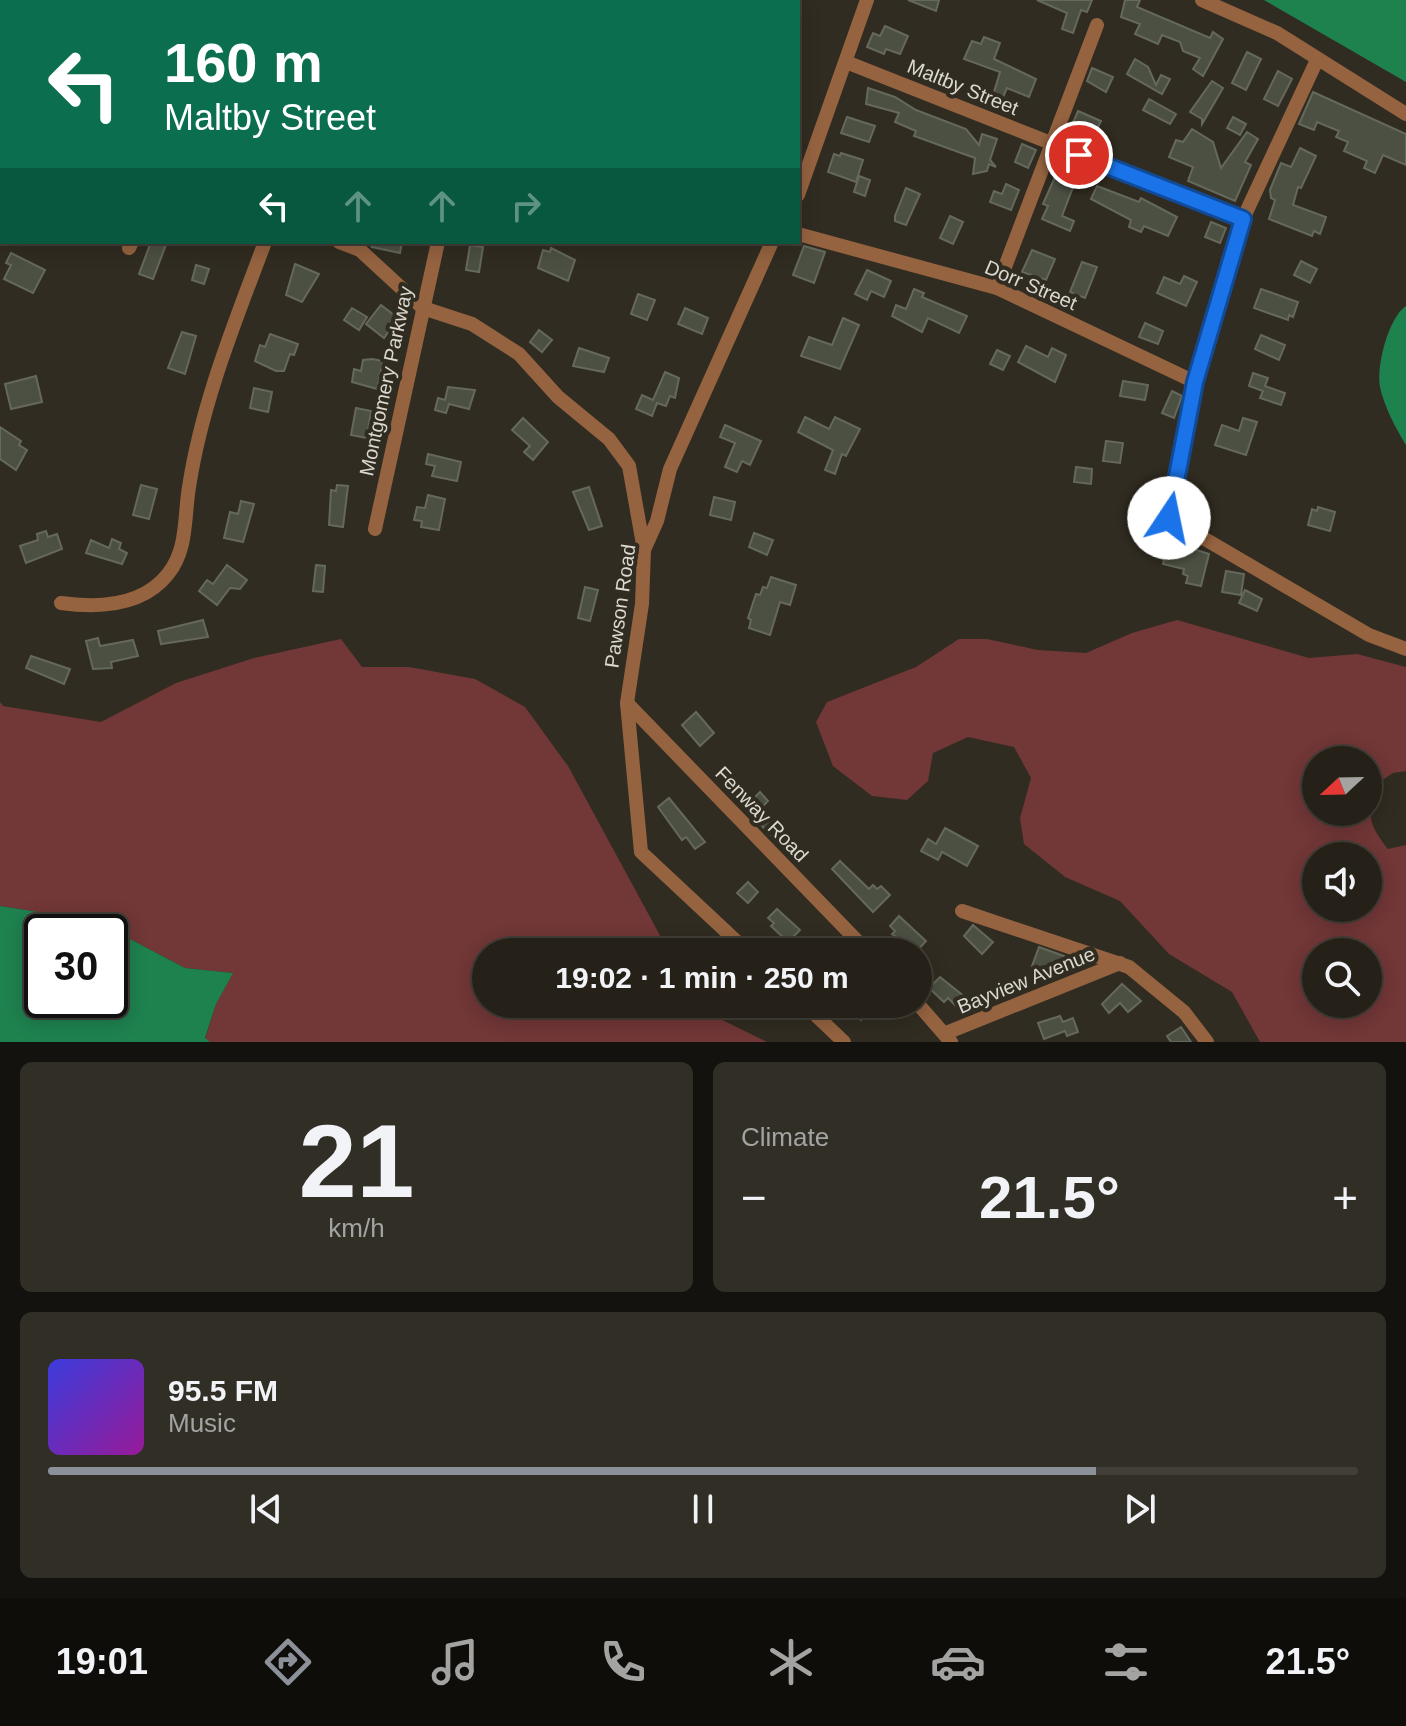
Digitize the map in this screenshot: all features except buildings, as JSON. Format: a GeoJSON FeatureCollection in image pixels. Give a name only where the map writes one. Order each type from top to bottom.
{"type":"FeatureCollection","features":[{"type":"Feature","properties":{"kind":"street"},"geometry":{"type":"LineString","coordinates":[[800,186],[867,0]]}},
{"type":"Feature","properties":{"kind":"street"},"geometry":{"type":"LineString","coordinates":[[1202,0],[1277,33],[1406,114]]}},
{"type":"Feature","properties":{"kind":"street"},"geometry":{"type":"LineString","coordinates":[[997,288],[1097,25]]}},
{"type":"Feature","properties":{"kind":"street"},"geometry":{"type":"LineString","coordinates":[[1317,60],[1243,219],[1195,382],[1169,518],[1369,635],[1406,649]]}},
{"type":"Feature","properties":{"kind":"street","name":"Maltby Street"},"geometry":{"type":"LineString","coordinates":[[846,62],[1243,219]]}},
{"type":"Feature","properties":{"kind":"street","name":"Dorr Street"},"geometry":{"type":"LineString","coordinates":[[800,235],[997,288],[1195,382]]}},
{"type":"Feature","properties":{"kind":"street"},"geometry":{"type":"LineString","coordinates":[[61,603],[117,604],[150,590],[167,575],[181,553],[189,487],[208,398],[264,244]]}},
{"type":"Feature","properties":{"kind":"street"},"geometry":{"type":"LineString","coordinates":[[344,244],[360,250],[423,308],[472,324],[519,354],[558,397],[609,439],[629,466],[644,550]]}},
{"type":"Feature","properties":{"kind":"street","name":"Montgomery Parkway"},"geometry":{"type":"LineString","coordinates":[[375,529],[438,244]]}},
{"type":"Feature","properties":{"kind":"street","name":"Pawson Road"},"geometry":{"type":"LineString","coordinates":[[733,938],[641,852],[627,703],[642,604],[644,550],[657,521],[670,469],[771,244]]}},
{"type":"Feature","properties":{"kind":"street","name":"Fenway Road"},"geometry":{"type":"LineString","coordinates":[[627,703],[854,938]]}},
{"type":"Feature","properties":{"kind":"street"},"geometry":{"type":"LineString","coordinates":[[962,911],[1120,963],[1184,1012],[1207,1042]]}},
{"type":"Feature","properties":{"kind":"street","name":"Bayview Avenue"},"geometry":{"type":"LineString","coordinates":[[949,1038],[1120,963]]}},
{"type":"Feature","properties":{"kind":"street"},"geometry":{"type":"LineString","coordinates":[[819,1018],[844,1042]]}},
{"type":"Feature","properties":{"kind":"street"},"geometry":{"type":"LineString","coordinates":[[931,1018],[949,1038]]}},
{"type":"Feature","properties":{"kind":"shaded area"},"geometry":{"type":"Polygon","coordinates":[[[1264,0],[1406,0],[1406,82],[1264,0]]]}},
{"type":"Feature","properties":{"kind":"shaded area"},"geometry":{"type":"Polygon","coordinates":[[[1406,306],[1406,445],[1387,409],[1379,378],[1389,332],[1406,306]]]}},
{"type":"Feature","properties":{"kind":"shaded area"},"geometry":{"type":"Polygon","coordinates":[[[1177,620],[1309,658],[1357,654],[1406,667],[1406,771],[1393,773],[1382,780],[1382,746],[1302,746],[1302,826],[1374,826],[1388,849],[1406,845],[1406,1042],[1260,1042],[1232,992],[1169,954],[1120,901],[1065,877],[1024,844],[1020,818],[1031,778],[1014,747],[968,737],[933,753],[928,781],[907,800],[872,796],[833,766],[816,722],[827,702],[916,667],[959,639],[987,639],[1038,650],[1086,653],[1132,633],[1177,620]]]}},
{"type":"Feature","properties":{"kind":"shaded area"},"geometry":{"type":"Polygon","coordinates":[[[341,639],[362,667],[409,667],[475,679],[525,707],[568,766],[661,938],[472,938],[472,1018],[718,1018],[767,1042],[210,1042],[205,1039],[216,1004],[232,973],[185,968],[128,938],[128,914],[51,914],[0,906],[0,702],[3,706],[101,722],[176,683],[254,658],[341,639]]]}},
{"type":"Feature","properties":{"kind":"shaded area"},"geometry":{"type":"Polygon","coordinates":[[[0,906],[51,914],[24,914],[24,1018],[128,1018],[128,938],[185,968],[233,973],[216,1004],[205,1038],[210,1042],[0,1042],[0,906]]]}},
{"type":"Feature","properties":{"kind":"route"},"geometry":{"type":"LineString","coordinates":[[1079,155],[1243,219],[1195,382],[1169,518]]}}]}
